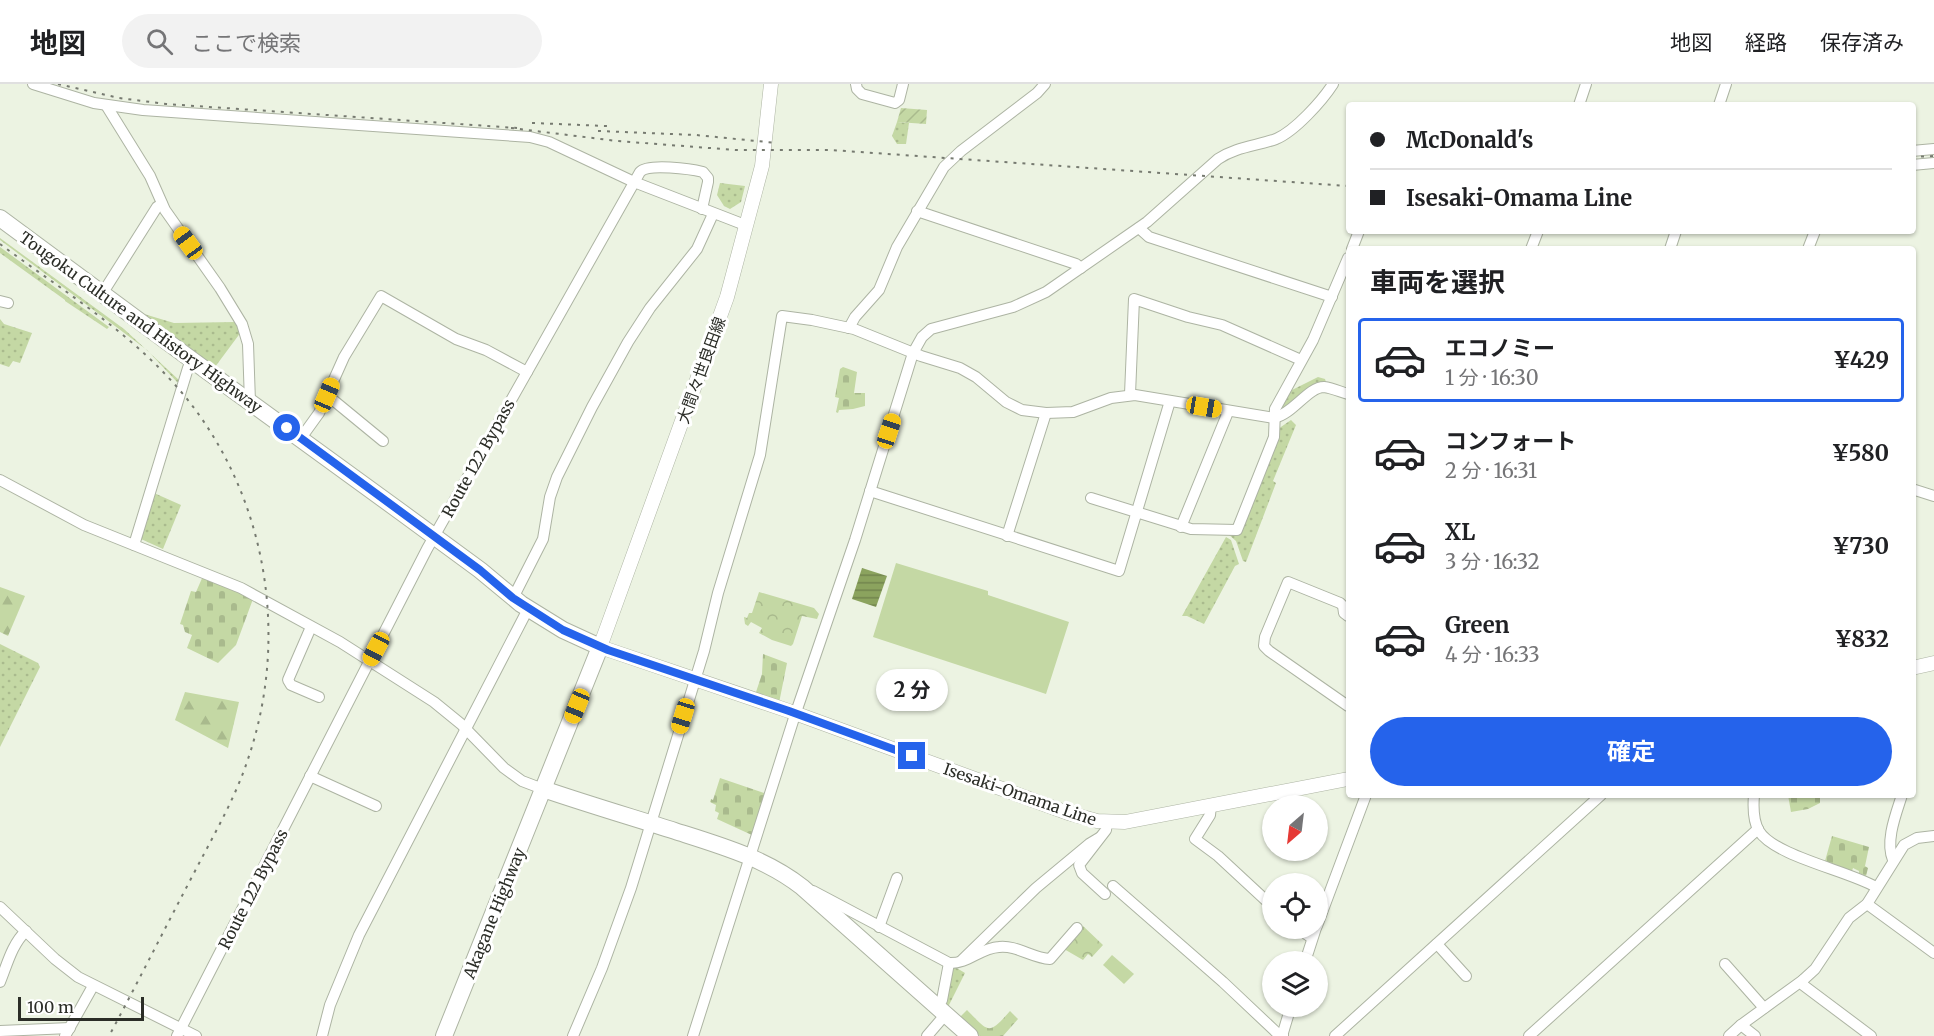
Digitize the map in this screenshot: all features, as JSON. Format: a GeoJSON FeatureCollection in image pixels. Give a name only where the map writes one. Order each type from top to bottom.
{"type":"FeatureCollection","features":[{"type":"Feature","properties":{"kind":"highway","name":"Tougoku Culture and History Highway"},"geometry":{"type":"LineString","coordinates":[[0,218],[302,438],[480,570],[528,609],[563,630],[600,647]]}},
{"type":"Feature","properties":{"kind":"highway"},"geometry":{"type":"LineString","coordinates":[[600,647],[543,789],[750,857],[792,881],[970,1036]]}},
{"type":"Feature","properties":{"kind":"highway","name":"Akagane Highway"},"geometry":{"type":"LineString","coordinates":[[444,1036],[543,789]]}},
{"type":"Feature","properties":{"kind":"main road","name":"大間々世良田線"},"geometry":{"type":"LineString","coordinates":[[600,647],[732,282],[762,166],[771,84]]}},
{"type":"Feature","properties":{"kind":"main road","name":"Isesaki-Omama Line"},"geometry":{"type":"LineString","coordinates":[[600,647],[796,714],[1068,813],[1107,823],[1134,821],[1346,779]]}},
{"type":"Feature","properties":{"kind":"main road"},"geometry":{"type":"LineString","coordinates":[[1916,667],[1934,663]]}},
{"type":"Feature","properties":{"kind":"street"},"geometry":{"type":"LineString","coordinates":[[33,84],[64,95],[106,105],[178,114],[522,136],[549,142],[634,182],[745,225]]}},
{"type":"Feature","properties":{"kind":"street"},"geometry":{"type":"LineString","coordinates":[[856,84],[862,94],[895,103],[899,100],[903,84]]}},
{"type":"Feature","properties":{"kind":"street"},"geometry":{"type":"LineString","coordinates":[[849,328],[855,317],[879,290],[897,247],[937,177],[953,158],[1037,93],[1045,84]]}},
{"type":"Feature","properties":{"kind":"street"},"geometry":{"type":"LineString","coordinates":[[693,1036],[796,714],[833,609],[913,353],[922,337],[931,329],[1013,307],[1046,292],[1139,228],[1218,159],[1284,135],[1313,108],[1333,84]]}},
{"type":"Feature","properties":{"kind":"street"},"geometry":{"type":"LineString","coordinates":[[1580,102],[1586,84]]}},
{"type":"Feature","properties":{"kind":"street"},"geometry":{"type":"LineString","coordinates":[[1720,102],[1726,84]]}},
{"type":"Feature","properties":{"kind":"street"},"geometry":{"type":"LineString","coordinates":[[106,105],[150,176],[162,204],[220,288],[245,330],[249,357],[250,402]]}},
{"type":"Feature","properties":{"kind":"street"},"geometry":{"type":"LineString","coordinates":[[1916,151],[1934,149]]}},
{"type":"Feature","properties":{"kind":"street"},"geometry":{"type":"LineString","coordinates":[[1916,165],[1934,163]]}},
{"type":"Feature","properties":{"kind":"street"},"geometry":{"type":"LineString","coordinates":[[634,182],[640,172],[647,167],[703,172],[708,182],[702,209]]}},
{"type":"Feature","properties":{"kind":"street","name":"Route 122 Bypass"},"geometry":{"type":"LineString","coordinates":[[179,1033],[434,536],[634,182]]}},
{"type":"Feature","properties":{"kind":"street"},"geometry":{"type":"LineString","coordinates":[[102,294],[128,257],[157,207],[162,204]]}},
{"type":"Feature","properties":{"kind":"street"},"geometry":{"type":"LineString","coordinates":[[917,211],[1076,264],[1081,268]]}},
{"type":"Feature","properties":{"kind":"street"},"geometry":{"type":"LineString","coordinates":[[513,598],[543,539],[556,477],[591,407],[650,308],[697,249],[713,214]]}},
{"type":"Feature","properties":{"kind":"street"},"geometry":{"type":"LineString","coordinates":[[1139,228],[1149,237],[1332,297]]}},
{"type":"Feature","properties":{"kind":"street"},"geometry":{"type":"LineString","coordinates":[[1091,498],[1191,530],[1236,531],[1239,529],[1274,437],[1275,409],[1332,297],[1346,263]]}},
{"type":"Feature","properties":{"kind":"street"},"geometry":{"type":"LineString","coordinates":[[302,438],[319,413],[347,351],[381,296],[456,339],[486,350],[527,372]]}},
{"type":"Feature","properties":{"kind":"street"},"geometry":{"type":"LineString","coordinates":[[1130,394],[1134,299],[1195,319],[1221,324],[1301,360]]}},
{"type":"Feature","properties":{"kind":"street"},"geometry":{"type":"LineString","coordinates":[[573,1036],[620,922],[706,643],[718,593],[760,455],[782,316],[849,328],[913,353],[960,368],[1016,408],[1046,413],[1078,411],[1111,398],[1130,394],[1274,418],[1287,413],[1318,388],[1326,387],[1346,393]]}},
{"type":"Feature","properties":{"kind":"street"},"geometry":{"type":"LineString","coordinates":[[134,545],[192,360]]}},
{"type":"Feature","properties":{"kind":"street"},"geometry":{"type":"LineString","coordinates":[[327,395],[382,441]]}},
{"type":"Feature","properties":{"kind":"street"},"geometry":{"type":"LineString","coordinates":[[870,491],[1119,571],[1170,401]]}},
{"type":"Feature","properties":{"kind":"street"},"geometry":{"type":"LineString","coordinates":[[1181,527],[1228,411]]}},
{"type":"Feature","properties":{"kind":"street"},"geometry":{"type":"LineString","coordinates":[[1007,536],[1046,413]]}},
{"type":"Feature","properties":{"kind":"street"},"geometry":{"type":"LineString","coordinates":[[0,480],[69,517],[241,588],[370,660],[434,702],[504,768],[522,781],[543,789]]}},
{"type":"Feature","properties":{"kind":"street"},"geometry":{"type":"LineString","coordinates":[[1916,490],[1934,496]]}},
{"type":"Feature","properties":{"kind":"street"},"geometry":{"type":"LineString","coordinates":[[1346,614],[1340,603],[1288,582],[1265,637],[1264,646],[1346,705]]}},
{"type":"Feature","properties":{"kind":"street"},"geometry":{"type":"LineString","coordinates":[[322,1036],[330,1005],[359,935],[528,609]]}},
{"type":"Feature","properties":{"kind":"street"},"geometry":{"type":"LineString","coordinates":[[308,626],[288,680],[291,685],[319,697]]}},
{"type":"Feature","properties":{"kind":"street"},"geometry":{"type":"LineString","coordinates":[[310,776],[376,806]]}},
{"type":"Feature","properties":{"kind":"street"},"geometry":{"type":"LineString","coordinates":[[1328,896],[1365,798]]}},
{"type":"Feature","properties":{"kind":"street"},"geometry":{"type":"LineString","coordinates":[[1335,1036],[1598,798]]}},
{"type":"Feature","properties":{"kind":"street"},"geometry":{"type":"LineString","coordinates":[[1754,798],[1758,829],[1767,839],[1780,848],[1876,887]]}},
{"type":"Feature","properties":{"kind":"street"},"geometry":{"type":"LineString","coordinates":[[1893,860],[1891,854],[1893,827],[1901,798]]}},
{"type":"Feature","properties":{"kind":"street"},"geometry":{"type":"LineString","coordinates":[[1211,806],[1210,815],[1195,839],[1218,856],[1262,897]]}},
{"type":"Feature","properties":{"kind":"street"},"geometry":{"type":"LineString","coordinates":[[1107,823],[1106,830],[1080,863],[1082,873],[1109,890],[1222,982],[1276,1032],[1282,1035],[1288,1017]]}},
{"type":"Feature","properties":{"kind":"street"},"geometry":{"type":"LineString","coordinates":[[1529,1036],[1758,829]]}},
{"type":"Feature","properties":{"kind":"street"},"geometry":{"type":"LineString","coordinates":[[1730,1036],[1741,1025],[1803,980],[1819,964],[1849,918],[1867,904],[1893,860],[1908,842],[1934,836]]}},
{"type":"Feature","properties":{"kind":"street"},"geometry":{"type":"LineString","coordinates":[[927,1036],[941,1012],[942,1000],[955,963],[1036,888],[1099,838]]}},
{"type":"Feature","properties":{"kind":"street"},"geometry":{"type":"LineString","coordinates":[[879,927],[897,878]]}},
{"type":"Feature","properties":{"kind":"street"},"geometry":{"type":"LineString","coordinates":[[804,890],[817,892],[879,927],[955,963],[987,949],[1002,946],[1050,959],[1077,928]]}},
{"type":"Feature","properties":{"kind":"street"},"geometry":{"type":"LineString","coordinates":[[1867,904],[1934,953]]}},
{"type":"Feature","properties":{"kind":"street"},"geometry":{"type":"LineString","coordinates":[[0,907],[62,966],[93,986],[179,1033],[196,1036]]}},
{"type":"Feature","properties":{"kind":"street"},"geometry":{"type":"LineString","coordinates":[[0,982],[19,938],[26,931]]}},
{"type":"Feature","properties":{"kind":"street"},"geometry":{"type":"LineString","coordinates":[[1437,944],[1466,976]]}},
{"type":"Feature","properties":{"kind":"street"},"geometry":{"type":"LineString","coordinates":[[1725,964],[1764,1008]]}},
{"type":"Feature","properties":{"kind":"street"},"geometry":{"type":"LineString","coordinates":[[1803,980],[1803,985],[1871,1036]]}},
{"type":"Feature","properties":{"kind":"street"},"geometry":{"type":"LineString","coordinates":[[0,1030],[68,1032],[93,986]]}},
{"type":"Feature","properties":{"kind":"street"},"geometry":{"type":"LineString","coordinates":[[1741,1025],[1755,1036]]}},
{"type":"Feature","properties":{"kind":"green space"},"geometry":{"type":"Polygon","coordinates":[[[901,108],[927,110],[926,124],[897,122],[901,108]]]}},
{"type":"Feature","properties":{"kind":"green space"},"geometry":{"type":"Polygon","coordinates":[[[897,122],[909,123],[906,144],[897,144],[892,136],[897,122]]]}},
{"type":"Feature","properties":{"kind":"green space"},"geometry":{"type":"Polygon","coordinates":[[[720,183],[745,186],[741,202],[730,209],[724,206],[717,195],[720,183]]]}},
{"type":"Feature","properties":{"kind":"green space"},"geometry":{"type":"Polygon","coordinates":[[[0,238],[124,329],[145,349],[0,240],[0,238]]]}},
{"type":"Feature","properties":{"kind":"green space"},"geometry":{"type":"Polygon","coordinates":[[[0,247],[109,327],[107,329],[65,301],[0,253],[0,247]]]}},
{"type":"Feature","properties":{"kind":"green space"},"geometry":{"type":"Polygon","coordinates":[[[144,314],[174,323],[235,322],[241,332],[215,367],[144,314]]]}},
{"type":"Feature","properties":{"kind":"green space"},"geometry":{"type":"Polygon","coordinates":[[[0,319],[4,324],[32,333],[20,363],[13,361],[9,367],[0,364],[0,319]]]}},
{"type":"Feature","properties":{"kind":"green space"},"geometry":{"type":"Polygon","coordinates":[[[150,353],[180,381],[177,382],[150,353]]]}},
{"type":"Feature","properties":{"kind":"green space"},"geometry":{"type":"Polygon","coordinates":[[[843,367],[857,372],[854,393],[865,393],[865,406],[839,410],[838,413],[836,412],[839,398],[835,397],[840,369],[843,367]]]}},
{"type":"Feature","properties":{"kind":"green space"},"geometry":{"type":"Polygon","coordinates":[[[1318,377],[1325,379],[1326,382],[1319,383],[1278,413],[1288,392],[1318,377]]]}},
{"type":"Feature","properties":{"kind":"green space"},"geometry":{"type":"Polygon","coordinates":[[[1291,420],[1296,425],[1273,481],[1276,483],[1246,562],[1243,561],[1236,541],[1228,534],[1240,535],[1278,429],[1291,420]]]}},
{"type":"Feature","properties":{"kind":"green space"},"geometry":{"type":"Polygon","coordinates":[[[154,493],[181,505],[163,549],[141,539],[154,493]]]}},
{"type":"Feature","properties":{"kind":"green space"},"geometry":{"type":"Polygon","coordinates":[[[1226,537],[1231,540],[1239,564],[1235,566],[1204,624],[1182,616],[1226,537]]]}},
{"type":"Feature","properties":{"kind":"green space"},"geometry":{"type":"Polygon","coordinates":[[[896,563],[988,591],[988,595],[1069,622],[1046,694],[873,637],[896,563]]]}},
{"type":"Feature","properties":{"kind":"green space"},"geometry":{"type":"Polygon","coordinates":[[[203,576],[253,599],[236,645],[218,663],[187,648],[192,635],[185,632],[183,625],[180,624],[191,591],[196,592],[203,576]]]}},
{"type":"Feature","properties":{"kind":"green space"},"geometry":{"type":"Polygon","coordinates":[[[0,587],[25,596],[8,636],[0,632],[0,587]]]}},
{"type":"Feature","properties":{"kind":"green space"},"geometry":{"type":"Polygon","coordinates":[[[759,592],[814,608],[819,614],[817,619],[802,616],[791,646],[772,640],[759,633],[762,628],[751,622],[748,626],[745,624],[744,617],[747,618],[749,613],[752,613],[759,592]]]}},
{"type":"Feature","properties":{"kind":"green space"},"geometry":{"type":"Polygon","coordinates":[[[0,644],[38,663],[40,667],[0,747],[0,644]]]}},
{"type":"Feature","properties":{"kind":"green space"},"geometry":{"type":"Polygon","coordinates":[[[763,654],[787,663],[779,703],[755,695],[762,674],[763,654]]]}},
{"type":"Feature","properties":{"kind":"green space"},"geometry":{"type":"Polygon","coordinates":[[[185,692],[239,702],[228,748],[175,720],[185,692]]]}},
{"type":"Feature","properties":{"kind":"green space"},"geometry":{"type":"Polygon","coordinates":[[[720,778],[767,794],[754,836],[717,819],[719,813],[715,811],[716,805],[710,802],[711,799],[713,800],[720,778]]]}},
{"type":"Feature","properties":{"kind":"green space"},"geometry":{"type":"Polygon","coordinates":[[[1789,798],[1820,798],[1820,803],[1808,809],[1791,812],[1789,798]]]}},
{"type":"Feature","properties":{"kind":"green space"},"geometry":{"type":"Polygon","coordinates":[[[1832,836],[1869,847],[1865,866],[1868,868],[1866,876],[1853,868],[1852,871],[1825,861],[1832,836]]]}},
{"type":"Feature","properties":{"kind":"green space"},"geometry":{"type":"Polygon","coordinates":[[[1083,926],[1103,945],[1092,957],[1088,954],[1083,960],[1064,949],[1083,926]]]}},
{"type":"Feature","properties":{"kind":"green space"},"geometry":{"type":"Polygon","coordinates":[[[1112,955],[1134,974],[1124,984],[1103,965],[1112,955]]]}},
{"type":"Feature","properties":{"kind":"green space"},"geometry":{"type":"Polygon","coordinates":[[[955,967],[965,973],[949,1005],[951,1012],[945,1005],[952,969],[955,967]]]}},
{"type":"Feature","properties":{"kind":"green space"},"geometry":{"type":"Polygon","coordinates":[[[967,1010],[984,1027],[988,1028],[997,1024],[1010,1011],[1018,1019],[1003,1036],[980,1036],[959,1018],[967,1010]]]}},
{"type":"Feature","properties":{"kind":"shaded area"},"geometry":{"type":"Polygon","coordinates":[[[862,568],[887,576],[876,607],[852,599],[862,568]]]}},
{"type":"Feature","properties":{"kind":"railway"},"geometry":{"type":"LineString","coordinates":[[58,84],[119,98],[166,104],[517,128]]}},
{"type":"Feature","properties":{"kind":"railway"},"geometry":{"type":"LineString","coordinates":[[532,123],[607,126]]}},
{"type":"Feature","properties":{"kind":"railway"},"geometry":{"type":"LineString","coordinates":[[511,128],[617,141],[736,150],[831,150],[1346,186]]}},
{"type":"Feature","properties":{"kind":"railway"},"geometry":{"type":"LineString","coordinates":[[598,131],[696,135],[777,143]]}},
{"type":"Feature","properties":{"kind":"railway"},"geometry":{"type":"LineString","coordinates":[[1916,157],[1934,156]]}},
{"type":"Feature","properties":{"kind":"railway"},"geometry":{"type":"LineString","coordinates":[[0,244],[128,339],[166,375],[199,415],[226,459],[246,506],[260,555],[267,606],[268,658],[261,709],[248,759],[223,817],[109,1036]]}},
{"type":"Feature","properties":{"kind":"route"},"geometry":{"type":"LineString","coordinates":[[287,428],[480,570],[503,591],[563,630],[608,650],[789,711],[912,756]]}}]}
